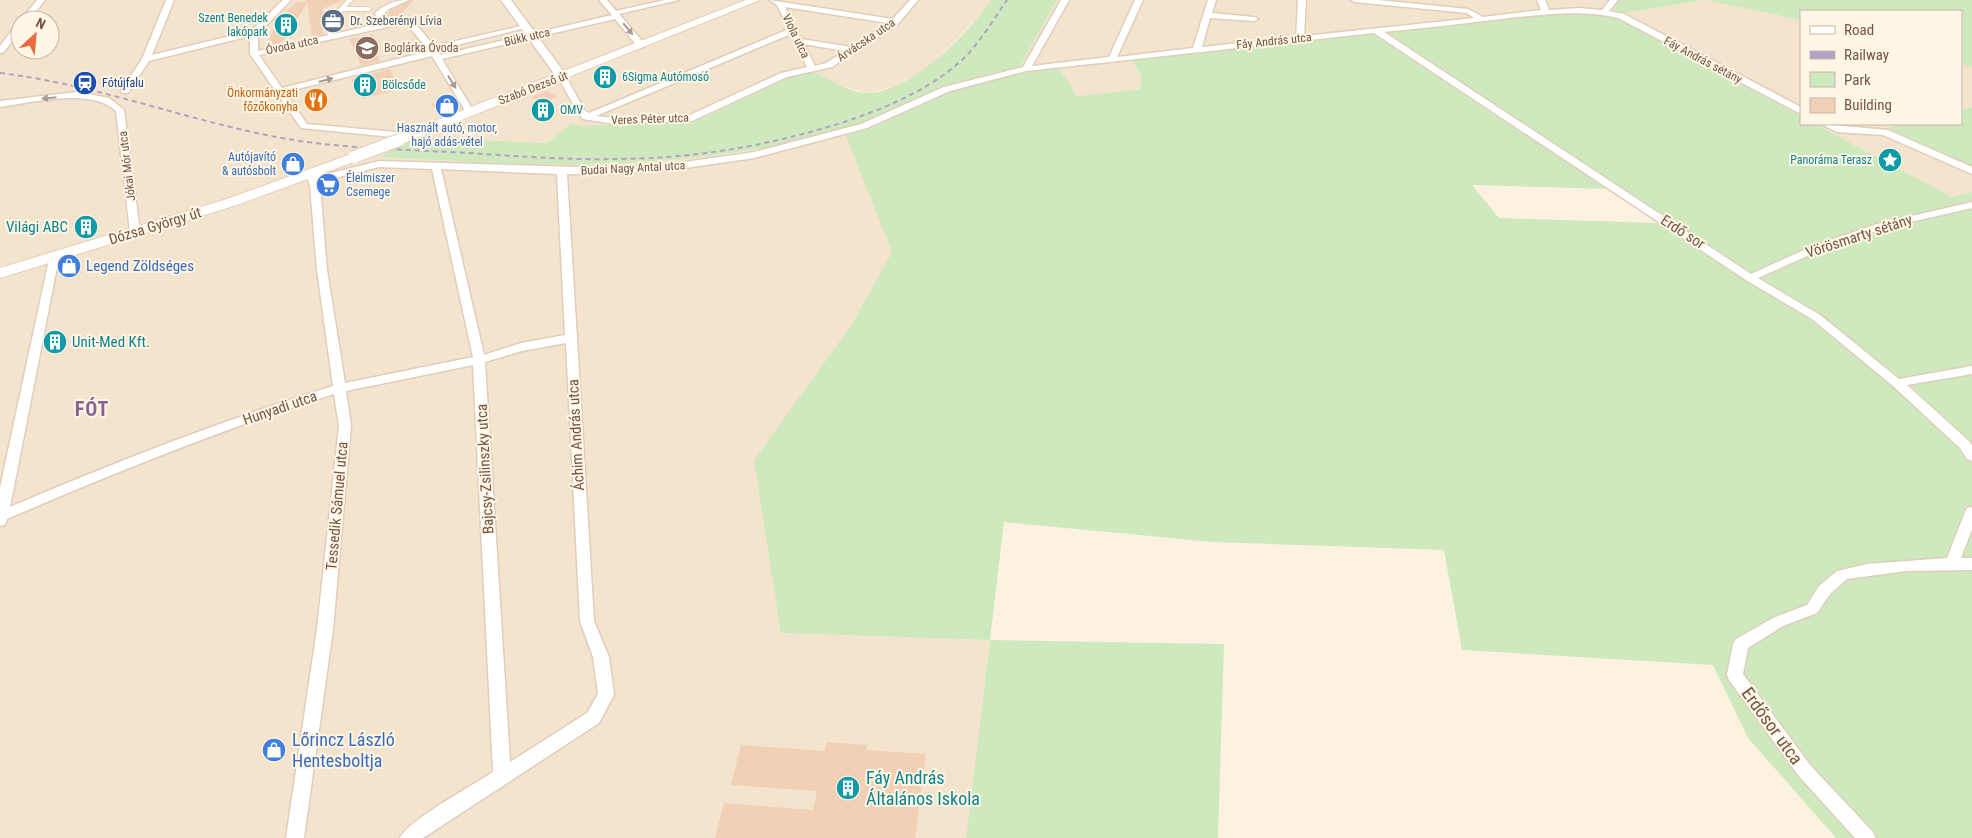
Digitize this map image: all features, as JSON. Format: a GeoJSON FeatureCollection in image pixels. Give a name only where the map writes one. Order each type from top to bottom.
{"type":"FeatureCollection","features":[{"type":"Feature","properties":{"kind":"main road","name":"Szabó Dezső út"},"geometry":{"type":"LineString","coordinates":[[310,174],[354,157],[396,137],[470,112],[562,77],[755,0]]}},
{"type":"Feature","properties":{"kind":"main road","name":"Dózsa György út"},"geometry":{"type":"LineString","coordinates":[[0,273],[232,202],[310,174]]}},
{"type":"Feature","properties":{"kind":"street"},"geometry":{"type":"LineString","coordinates":[[32,10],[40,0]]}},
{"type":"Feature","properties":{"kind":"street"},"geometry":{"type":"LineString","coordinates":[[125,91],[146,59],[170,0]]}},
{"type":"Feature","properties":{"kind":"street"},"geometry":{"type":"LineString","coordinates":[[146,59],[254,33],[287,0]]}},
{"type":"Feature","properties":{"kind":"street","name":"Óvoda utca"},"geometry":{"type":"LineString","coordinates":[[330,37],[329,22],[350,0]]}},
{"type":"Feature","properties":{"kind":"street"},"geometry":{"type":"LineString","coordinates":[[382,26],[378,15],[386,7],[405,0]]}},
{"type":"Feature","properties":{"kind":"street"},"geometry":{"type":"LineString","coordinates":[[506,0],[562,77],[582,113],[586,116],[794,30]]}},
{"type":"Feature","properties":{"kind":"street"},"geometry":{"type":"LineString","coordinates":[[603,0],[641,45]]}},
{"type":"Feature","properties":{"kind":"street","name":"Bükk utca"},"geometry":{"type":"LineString","coordinates":[[279,91],[528,31],[616,15],[675,0]]}},
{"type":"Feature","properties":{"kind":"street","name":"Árvácska utca"},"geometry":{"type":"LineString","coordinates":[[812,69],[829,65],[895,22],[914,0]]}},
{"type":"Feature","properties":{"kind":"street"},"geometry":{"type":"LineString","coordinates":[[1026,69],[1065,0]]}},
{"type":"Feature","properties":{"kind":"street"},"geometry":{"type":"LineString","coordinates":[[1112,59],[1139,0]]}},
{"type":"Feature","properties":{"kind":"street"},"geometry":{"type":"LineString","coordinates":[[1197,49],[1212,0]]}},
{"type":"Feature","properties":{"kind":"street"},"geometry":{"type":"LineString","coordinates":[[1300,39],[1302,0]]}},
{"type":"Feature","properties":{"kind":"street"},"geometry":{"type":"LineString","coordinates":[[1354,0],[1468,11],[1473,12],[1480,18]]}},
{"type":"Feature","properties":{"kind":"street"},"geometry":{"type":"LineString","coordinates":[[1541,0],[1546,12]]}},
{"type":"Feature","properties":{"kind":"street"},"geometry":{"type":"LineString","coordinates":[[1604,12],[1614,0]]}},
{"type":"Feature","properties":{"kind":"street"},"geometry":{"type":"LineString","coordinates":[[776,2],[895,22]]}},
{"type":"Feature","properties":{"kind":"street","name":"Viola utca"},"geometry":{"type":"LineString","coordinates":[[776,2],[794,30],[812,69]]}},
{"type":"Feature","properties":{"kind":"street"},"geometry":{"type":"LineString","coordinates":[[341,9],[369,9]]}},
{"type":"Feature","properties":{"kind":"street","name":"Fáy András utca"},"geometry":{"type":"LineString","coordinates":[[947,89],[1026,69],[1480,18],[1579,10],[1604,12]]}},
{"type":"Feature","properties":{"kind":"street","name":"Fáy András sétány"},"geometry":{"type":"LineString","coordinates":[[1604,12],[1621,16],[1800,110]]}},
{"type":"Feature","properties":{"kind":"street"},"geometry":{"type":"LineString","coordinates":[[1207,16],[1254,19]]}},
{"type":"Feature","properties":{"kind":"street","name":"Óvoda utca"},"geometry":{"type":"LineString","coordinates":[[254,54],[408,20],[434,53]]}},
{"type":"Feature","properties":{"kind":"street","name":"Erdő sor"},"geometry":{"type":"LineString","coordinates":[[1375,30],[1750,278],[1816,317],[1897,383],[1965,444],[1972,456]]}},
{"type":"Feature","properties":{"kind":"street"},"geometry":{"type":"LineString","coordinates":[[254,33],[254,54],[304,126],[396,137]]}},
{"type":"Feature","properties":{"kind":"street"},"geometry":{"type":"LineString","coordinates":[[0,51],[10,38]]}},
{"type":"Feature","properties":{"kind":"street"},"geometry":{"type":"LineString","coordinates":[[799,41],[853,50]]}},
{"type":"Feature","properties":{"kind":"street"},"geometry":{"type":"LineString","coordinates":[[434,53],[470,112]]}},
{"type":"Feature","properties":{"kind":"street","name":"Veres Péter utca"},"geometry":{"type":"LineString","coordinates":[[586,116],[614,121],[692,118],[784,75],[812,69]]}},
{"type":"Feature","properties":{"kind":"street","name":"Budai Nagy Antal utca"},"geometry":{"type":"LineString","coordinates":[[310,174],[327,177],[373,164],[562,171],[610,171],[678,166],[754,155],[864,126],[947,89]]}},
{"type":"Feature","properties":{"kind":"street","name":"Jókai Mór utca"},"geometry":{"type":"LineString","coordinates":[[0,104],[77,96],[90,96],[114,103],[120,110],[134,232]]}},
{"type":"Feature","properties":{"kind":"street"},"geometry":{"type":"LineString","coordinates":[[1828,125],[1842,130],[1884,132],[1972,171]]}},
{"type":"Feature","properties":{"kind":"street"},"geometry":{"type":"LineString","coordinates":[[1954,164],[1969,175],[1972,180]]}},
{"type":"Feature","properties":{"kind":"street","name":"Bajcsy-Zsilinszky utca"},"geometry":{"type":"LineString","coordinates":[[436,166],[479,360],[502,776]]}},
{"type":"Feature","properties":{"kind":"street","name":"Áchim András utca"},"geometry":{"type":"LineString","coordinates":[[502,776],[593,718],[606,695],[601,657],[587,621],[562,171]]}},
{"type":"Feature","properties":{"kind":"street","name":"Tessedik Sámuel utca"},"geometry":{"type":"LineString","coordinates":[[295,838],[326,619],[345,426],[322,270],[315,184],[310,174]]}},
{"type":"Feature","properties":{"kind":"street","name":"Vörösmarty sétány"},"geometry":{"type":"LineString","coordinates":[[1750,278],[1819,247],[1881,226],[1972,205]]}},
{"type":"Feature","properties":{"kind":"street"},"geometry":{"type":"LineString","coordinates":[[1,518],[54,256]]}},
{"type":"Feature","properties":{"kind":"street","name":"Hunyadi utca"},"geometry":{"type":"LineString","coordinates":[[1,518],[76,484],[276,408],[340,388],[479,360],[521,347],[571,338]]}},
{"type":"Feature","properties":{"kind":"street"},"geometry":{"type":"LineString","coordinates":[[1897,383],[1972,370]]}},
{"type":"Feature","properties":{"kind":"street"},"geometry":{"type":"LineString","coordinates":[[1972,512],[1952,562],[1972,564]]}},
{"type":"Feature","properties":{"kind":"street","name":"Erdősor utca"},"geometry":{"type":"LineString","coordinates":[[1867,838],[1804,770],[1735,675],[1741,644],[1778,622],[1812,609],[1819,594],[1842,575],[1858,571],[1952,562]]}},
{"type":"Feature","properties":{"kind":"street"},"geometry":{"type":"LineString","coordinates":[[409,838],[502,776]]}},
{"type":"Feature","properties":{"kind":"shaded area"},"geometry":{"type":"Polygon","coordinates":[[[0,0],[991,0],[982,13],[927,69],[893,87],[868,93],[837,85],[814,73],[800,72],[700,119],[581,126],[572,123],[548,143],[411,137],[382,157],[521,164],[627,163],[735,154],[845,134],[892,252],[850,327],[781,633],[990,640],[966,838],[0,838],[0,0]]]}},
{"type":"Feature","properties":{"kind":"shaded area"},"geometry":{"type":"Polygon","coordinates":[[[1057,0],[1617,0],[1626,13],[1704,0],[1800,20],[1800,115],[1614,16],[1541,14],[1133,60],[1141,76],[1140,89],[1076,96],[1059,68],[1028,71],[1019,68],[1057,0]]]}},
{"type":"Feature","properties":{"kind":"shaded area"},"geometry":{"type":"Polygon","coordinates":[[[1962,64],[1972,67],[1972,107],[1962,110],[1962,64]]]}},
{"type":"Feature","properties":{"kind":"shaded area"},"geometry":{"type":"Polygon","coordinates":[[[1817,125],[1896,125],[1882,128],[1972,174],[1972,192],[1952,197],[1817,125]]]}},
{"type":"Feature","properties":{"kind":"green space"},"geometry":{"type":"Polygon","coordinates":[[[991,0],[1057,0],[1019,68],[1028,71],[1059,68],[1077,96],[1140,89],[1141,76],[1132,60],[1579,11],[1614,16],[1800,115],[1800,125],[1817,125],[1952,197],[1972,192],[1972,838],[1836,838],[1748,738],[1713,665],[1462,650],[1444,550],[1213,542],[1004,522],[990,640],[781,633],[754,460],[850,327],[892,252],[845,134],[710,156],[627,163],[566,165],[381,157],[411,137],[547,143],[572,123],[581,126],[700,119],[800,72],[815,73],[855,91],[869,93],[886,90],[920,72],[938,58],[968,29],[991,0]],[[1472,185],[1499,218],[1658,223],[1609,189],[1472,185]]]}},
{"type":"Feature","properties":{"kind":"green space"},"geometry":{"type":"Polygon","coordinates":[[[1617,0],[1704,0],[1626,13],[1612,9],[1617,0]]]}},
{"type":"Feature","properties":{"kind":"green space"},"geometry":{"type":"Polygon","coordinates":[[[1706,0],[1972,0],[1972,67],[1962,64],[1962,10],[1800,10],[1800,20],[1706,0]]]}},
{"type":"Feature","properties":{"kind":"green space"},"geometry":{"type":"Polygon","coordinates":[[[1972,107],[1972,174],[1965,166],[1881,129],[1897,125],[1962,125],[1962,110],[1972,107]]]}},
{"type":"Feature","properties":{"kind":"green space"},"geometry":{"type":"Polygon","coordinates":[[[990,640],[1224,644],[1218,838],[966,838],[990,640]]]}},
{"type":"Feature","properties":{"kind":"building","name":"Szent Benedek lakópark"},"geometry":{"type":"Polygon","coordinates":[[[306,0],[344,0],[322,9],[326,17],[320,23],[324,34],[312,37],[307,3],[281,44],[268,47],[270,36],[280,18],[296,2],[307,2],[306,0]]]}},
{"type":"Feature","properties":{"kind":"building"},"geometry":{"type":"Polygon","coordinates":[[[414,0],[396,19],[385,19],[391,10],[414,0]]]}},
{"type":"Feature","properties":{"kind":"building","name":"Boglárka Óvoda"},"geometry":{"type":"Polygon","coordinates":[[[373,34],[379,48],[375,49],[380,61],[361,66],[350,39],[373,34]]]}},
{"type":"Feature","properties":{"kind":"building","name":"Bölcsőde"},"geometry":{"type":"Polygon","coordinates":[[[390,69],[400,89],[362,99],[351,79],[390,69]]]}},
{"type":"Feature","properties":{"kind":"building","name":"OMV"},"geometry":{"type":"Polygon","coordinates":[[[547,91],[558,97],[542,103],[531,97],[547,91]]]}},
{"type":"Feature","properties":{"kind":"building","name":"Önkormányzati főzőkonyha"},"geometry":{"type":"Polygon","coordinates":[[[323,92],[330,103],[310,109],[304,97],[323,92]]]}},
{"type":"Feature","properties":{"kind":"building","name":"Használt autó, motor, hajó adás-vétel"},"geometry":{"type":"Polygon","coordinates":[[[455,98],[462,109],[443,116],[430,104],[455,98]]]}},
{"type":"Feature","properties":{"kind":"building","name":"Fáy András Általános Iskola"},"geometry":{"type":"Polygon","coordinates":[[[827,742],[867,745],[866,750],[926,754],[915,838],[715,838],[724,803],[813,810],[817,791],[731,785],[741,745],[825,751],[827,742]]]}},
{"type":"Feature","properties":{"kind":"railway"},"geometry":{"type":"LineString","coordinates":[[0,73],[35,78],[103,93],[237,129],[320,144],[558,158],[672,157],[730,150],[787,138],[876,111],[906,97],[936,80],[962,60],[980,39],[1007,0]]}},
{"type":"Feature","properties":{"kind":"place","name":"Dr. Szeberényi Lívia"},"geometry":{"type":"Point","coordinates":[333,21]}},
{"type":"Feature","properties":{"kind":"place","name":"Szent Benedek lakópark"},"geometry":{"type":"Point","coordinates":[286,25]}},
{"type":"Feature","properties":{"kind":"place","name":"Boglárka Óvoda"},"geometry":{"type":"Point","coordinates":[367,48]}},
{"type":"Feature","properties":{"kind":"place","name":"6Sigma Autómosó"},"geometry":{"type":"Point","coordinates":[605,77]}},
{"type":"Feature","properties":{"kind":"place","name":"Fótújfalu"},"geometry":{"type":"Point","coordinates":[85,83]}},
{"type":"Feature","properties":{"kind":"place","name":"Bölcsőde"},"geometry":{"type":"Point","coordinates":[365,85]}},
{"type":"Feature","properties":{"kind":"place","name":"Önkormányzati főzőkonyha"},"geometry":{"type":"Point","coordinates":[316,100]}},
{"type":"Feature","properties":{"kind":"place","name":"Használt autó, motor, hajó adás-vétel"},"geometry":{"type":"Point","coordinates":[447,106]}},
{"type":"Feature","properties":{"kind":"place","name":"OMV"},"geometry":{"type":"Point","coordinates":[543,110]}},
{"type":"Feature","properties":{"kind":"place","name":"Panoráma Terasz"},"geometry":{"type":"Point","coordinates":[1890,160]}},
{"type":"Feature","properties":{"kind":"place","name":"Autójavító & autósbolt"},"geometry":{"type":"Point","coordinates":[293,164]}},
{"type":"Feature","properties":{"kind":"place","name":"Élelmiszer Csemege"},"geometry":{"type":"Point","coordinates":[328,185]}},
{"type":"Feature","properties":{"kind":"place","name":"Világi ABC"},"geometry":{"type":"Point","coordinates":[86,227]}},
{"type":"Feature","properties":{"kind":"place","name":"Legend Zöldséges"},"geometry":{"type":"Point","coordinates":[69,266]}},
{"type":"Feature","properties":{"kind":"place","name":"Unit-Med Kft."},"geometry":{"type":"Point","coordinates":[55,342]}},
{"type":"Feature","properties":{"kind":"place","name":"Lőrincz László Hentesboltja"},"geometry":{"type":"Point","coordinates":[274,750]}},
{"type":"Feature","properties":{"kind":"place","name":"Fáy András Általános Iskola"},"geometry":{"type":"Point","coordinates":[848,788]}},
{"type":"Feature","properties":{"kind":"district","name":"FÓT"},"geometry":{"type":"Point","coordinates":[92,409]}}]}
